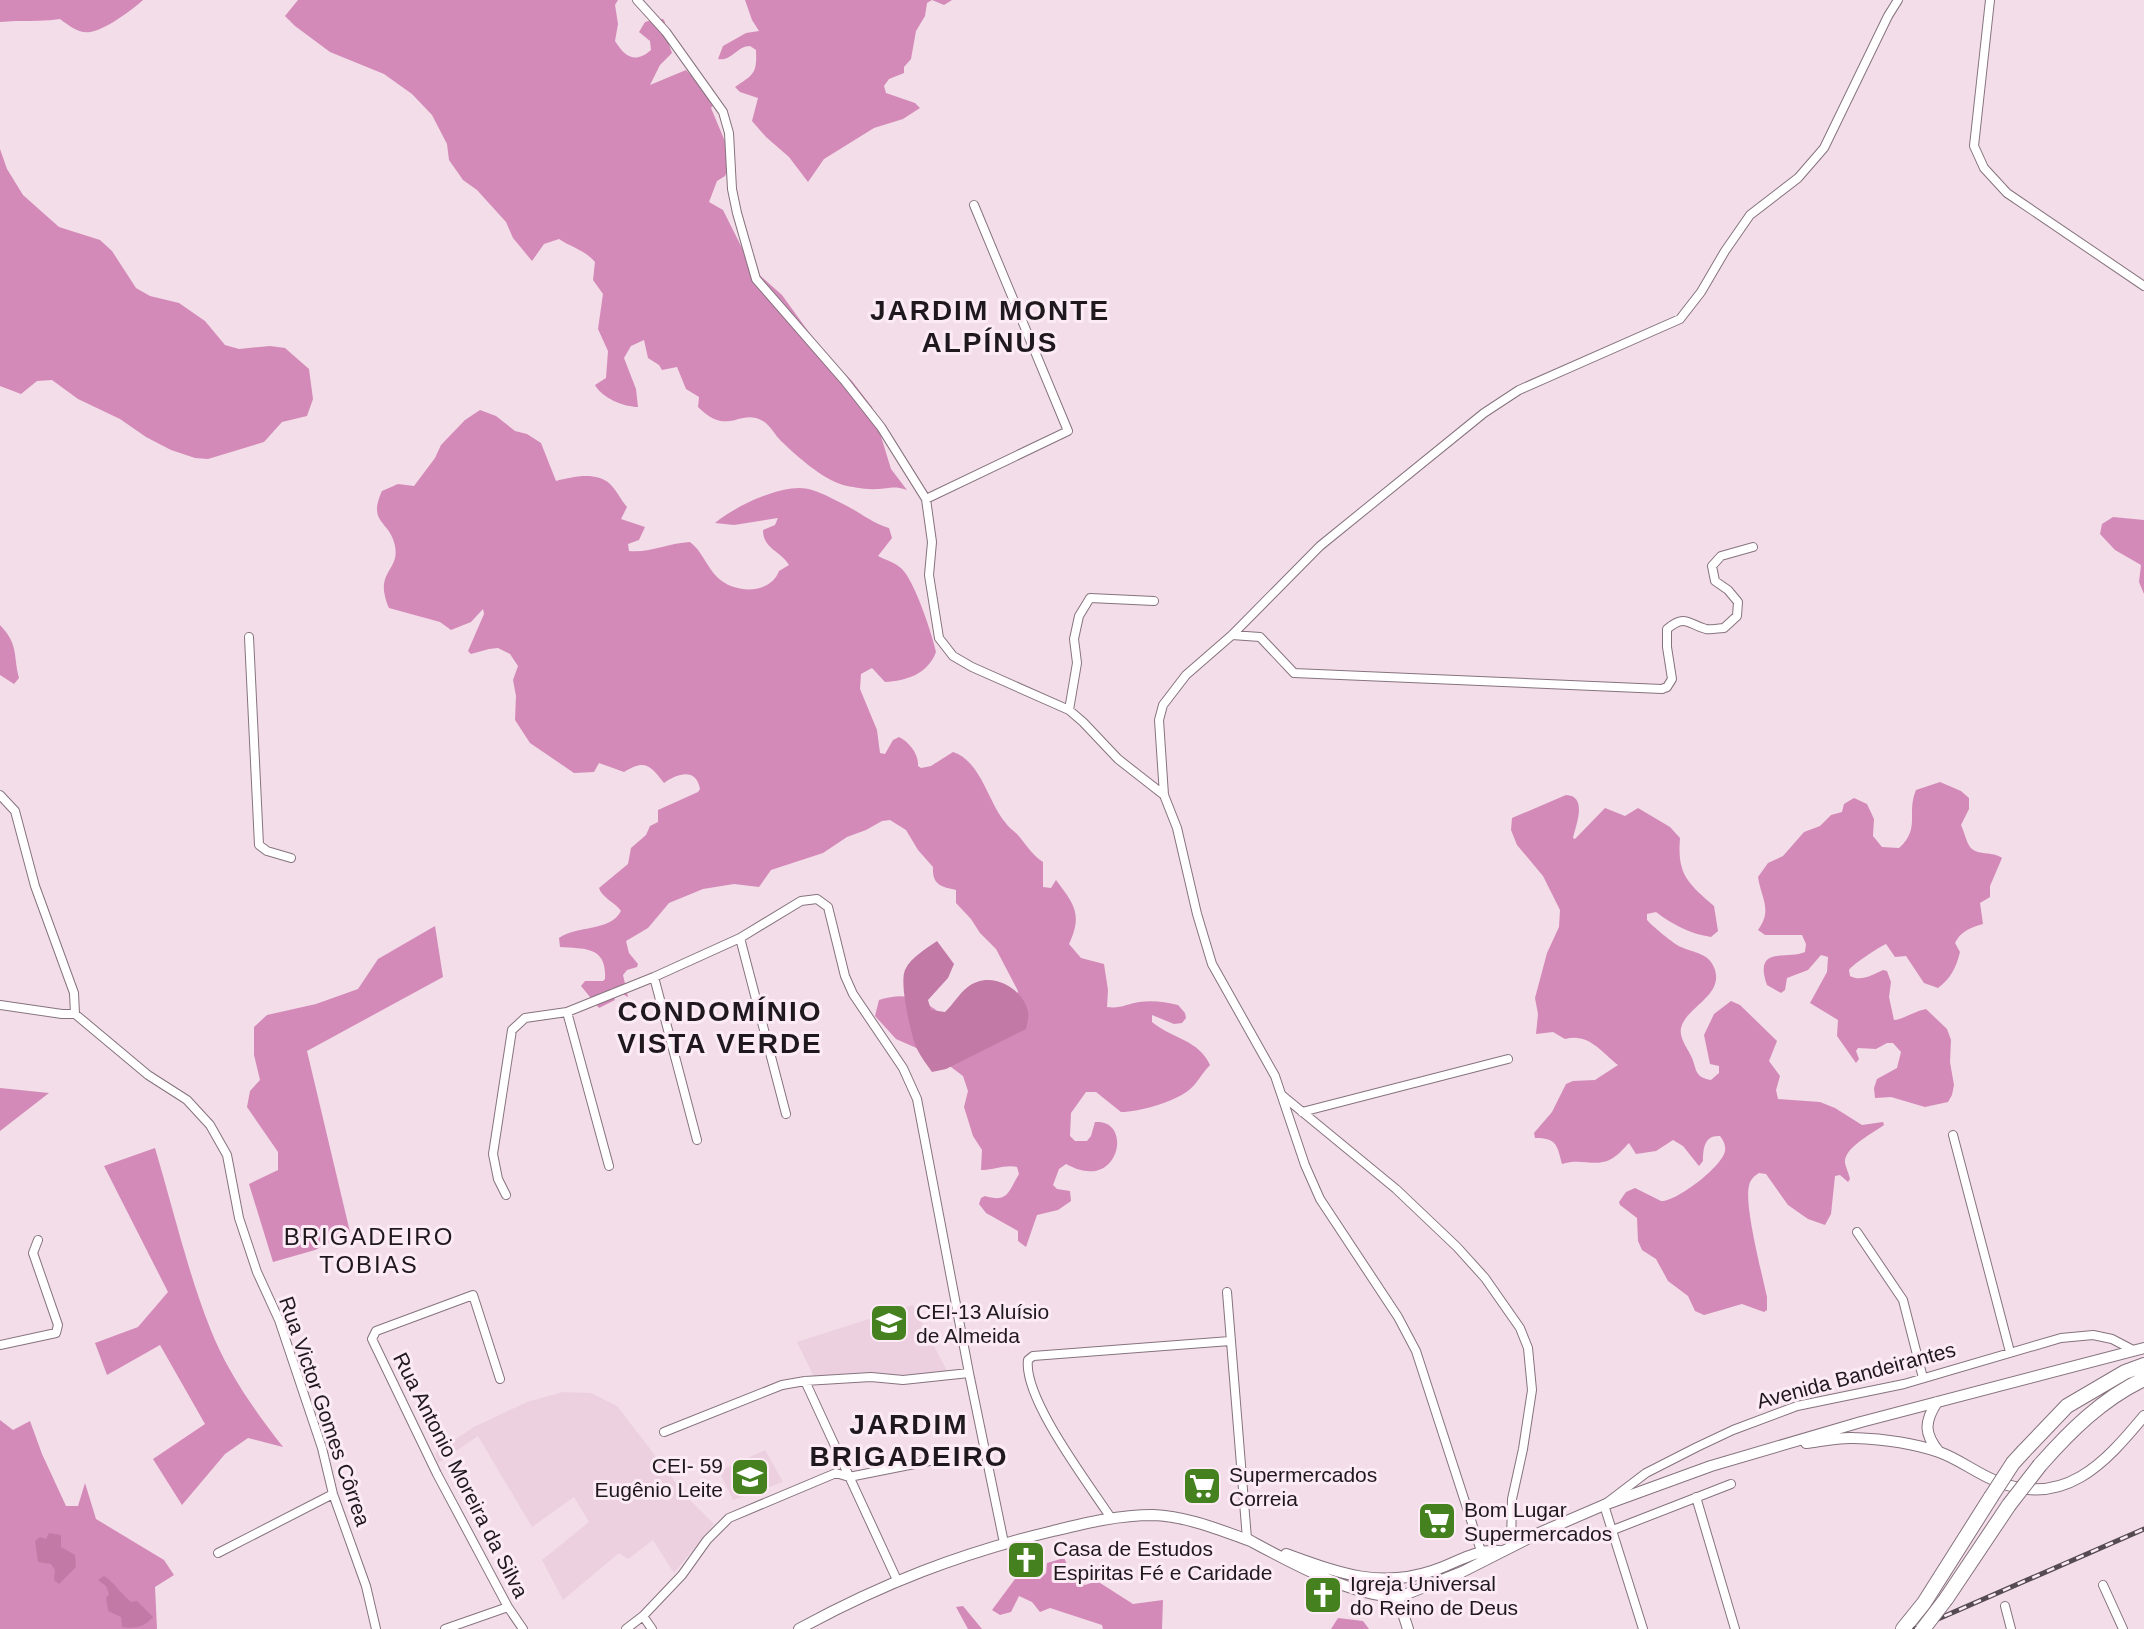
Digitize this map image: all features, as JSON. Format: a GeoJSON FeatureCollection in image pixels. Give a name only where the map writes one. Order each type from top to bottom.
{"type":"FeatureCollection","features":[{"type":"Feature","properties":{"kind":"highway"},"geometry":{"type":"LineString","coordinates":[[1903,1629],[1931,1591],[2013,1463],[2067,1406],[2125,1372],[2144,1365]]}},
{"type":"Feature","properties":{"kind":"highway"},"geometry":{"type":"LineString","coordinates":[[1923,1629],[2040,1465],[2098,1407],[2144,1379]]}},
{"type":"Feature","properties":{"kind":"main road","name":"Avenida Bandeirantes"},"geometry":{"type":"LineString","coordinates":[[1247,1539],[1301,1568],[1363,1591],[1399,1597],[1462,1572],[1604,1505],[1711,1466],[1937,1402],[2139,1349]]}},
{"type":"Feature","properties":{"kind":"main road"},"geometry":{"type":"LineString","coordinates":[[1937,1402],[1928,1415],[1925,1429],[1929,1440],[1939,1452]]}},
{"type":"Feature","properties":{"kind":"main road","name":"Avenida Bandeirantes"},"geometry":{"type":"LineString","coordinates":[[1773,1447],[1852,1438],[1939,1452],[1996,1482],[2017,1488],[2058,1487],[2101,1464],[2144,1416]]}},
{"type":"Feature","properties":{"kind":"main road","name":"Avenida Bandeirantes"},"geometry":{"type":"LineString","coordinates":[[799,1629],[897,1580],[1004,1542],[1111,1518],[1155,1515],[1199,1524],[1334,1571],[1374,1580],[1431,1572],[1481,1551],[1506,1550]]}},
{"type":"Feature","properties":{"kind":"main road"},"geometry":{"type":"LineString","coordinates":[[1392,1579],[1408,1629]]}},
{"type":"Feature","properties":{"kind":"street"},"geometry":{"type":"LineString","coordinates":[[637,0],[666,32],[723,112],[729,133],[732,189],[756,279],[881,427],[926,499],[932,542],[929,575],[940,638],[953,656],[972,667],[1069,710],[1118,759],[1164,795]]}},
{"type":"Feature","properties":{"kind":"street"},"geometry":{"type":"LineString","coordinates":[[1481,1551],[1416,1351],[1398,1317],[1320,1199],[1269,1064],[1212,964],[1177,828],[1164,795],[1158,720],[1163,705],[1186,675],[1232,635],[1320,547],[1484,413],[1519,390],[1680,318],[1701,292],[1750,215],[1798,177],[1824,148],[1898,0]]}},
{"type":"Feature","properties":{"kind":"street"},"geometry":{"type":"LineString","coordinates":[[1990,0],[1974,146],[1984,168],[2007,193],[2144,286]]}},
{"type":"Feature","properties":{"kind":"street"},"geometry":{"type":"LineString","coordinates":[[926,499],[1068,431],[974,205]]}},
{"type":"Feature","properties":{"kind":"street"},"geometry":{"type":"LineString","coordinates":[[1232,635],[1260,638],[1294,673],[1662,690],[1672,679],[1667,629],[1675,623],[1692,621],[1706,629],[1724,628],[1737,616],[1738,602],[1728,590],[1715,581],[1712,566],[1721,556],[1753,547]]}},
{"type":"Feature","properties":{"kind":"street"},"geometry":{"type":"LineString","coordinates":[[1069,710],[1076,663],[1074,639],[1086,603],[1090,598],[1154,601]]}},
{"type":"Feature","properties":{"kind":"street"},"geometry":{"type":"LineString","coordinates":[[249,637],[259,845],[267,851],[291,858]]}},
{"type":"Feature","properties":{"kind":"street"},"geometry":{"type":"LineString","coordinates":[[0,795],[15,811],[35,886],[74,993],[75,1014],[0,1004]]}},
{"type":"Feature","properties":{"kind":"street"},"geometry":{"type":"LineString","coordinates":[[506,1195],[498,1179],[493,1154],[512,1030],[525,1018],[567,1012],[654,977],[740,938],[801,901],[817,899],[828,907],[845,976],[853,995],[903,1068],[917,1099],[1004,1542]]}},
{"type":"Feature","properties":{"kind":"street"},"geometry":{"type":"LineString","coordinates":[[740,938],[786,1114]]}},
{"type":"Feature","properties":{"kind":"street"},"geometry":{"type":"LineString","coordinates":[[654,977],[697,1140]]}},
{"type":"Feature","properties":{"kind":"street"},"geometry":{"type":"LineString","coordinates":[[567,1012],[608,1166]]}},
{"type":"Feature","properties":{"kind":"street","name":"Rua Victor Gomes Côrrea"},"geometry":{"type":"LineString","coordinates":[[75,1014],[148,1075],[187,1100],[210,1125],[227,1155],[239,1218],[257,1272],[279,1320],[322,1448],[333,1494],[366,1586],[376,1629]]}},
{"type":"Feature","properties":{"kind":"street"},"geometry":{"type":"LineString","coordinates":[[1303,1112],[1508,1059]]}},
{"type":"Feature","properties":{"kind":"street"},"geometry":{"type":"LineString","coordinates":[[1283,1096],[1396,1189],[1457,1247],[1485,1278],[1525,1338],[1532,1391],[1512,1499],[1506,1550]]}},
{"type":"Feature","properties":{"kind":"street"},"geometry":{"type":"LineString","coordinates":[[1953,1135],[2010,1352]]}},
{"type":"Feature","properties":{"kind":"street"},"geometry":{"type":"LineString","coordinates":[[1857,1232],[1903,1300],[1923,1378]]}},
{"type":"Feature","properties":{"kind":"street"},"geometry":{"type":"LineString","coordinates":[[0,1345],[56,1333],[58,1325],[33,1253],[38,1240]]}},
{"type":"Feature","properties":{"kind":"street"},"geometry":{"type":"LineString","coordinates":[[1227,1292],[1247,1539]]}},
{"type":"Feature","properties":{"kind":"street","name":"Rua Antonio Moreira da Silva"},"geometry":{"type":"LineString","coordinates":[[500,1379],[473,1294],[376,1331],[373,1335],[372,1339],[437,1474],[508,1607],[523,1629]]}},
{"type":"Feature","properties":{"kind":"street","name":"Avenida Bandeirantes"},"geometry":{"type":"LineString","coordinates":[[1604,1505],[1646,1473],[1733,1430],[1797,1406],[1923,1378],[2061,1338],[2093,1335],[2139,1349]]}},
{"type":"Feature","properties":{"kind":"street"},"geometry":{"type":"LineString","coordinates":[[1111,1518],[1037,1404],[1027,1366],[1028,1360],[1033,1356],[1230,1341]]}},
{"type":"Feature","properties":{"kind":"street"},"geometry":{"type":"LineString","coordinates":[[664,1432],[782,1385],[871,1377],[903,1380],[969,1373]]}},
{"type":"Feature","properties":{"kind":"street"},"geometry":{"type":"LineString","coordinates":[[805,1381],[897,1580]]}},
{"type":"Feature","properties":{"kind":"street"},"geometry":{"type":"LineString","coordinates":[[626,1629],[643,1616],[682,1575],[707,1540],[729,1518],[836,1473],[849,1477],[985,1450]]}},
{"type":"Feature","properties":{"kind":"street"},"geometry":{"type":"LineString","coordinates":[[1613,1530],[1731,1484]]}},
{"type":"Feature","properties":{"kind":"street"},"geometry":{"type":"LineString","coordinates":[[218,1553],[333,1494]]}},
{"type":"Feature","properties":{"kind":"street"},"geometry":{"type":"LineString","coordinates":[[1696,1497],[1735,1629]]}},
{"type":"Feature","properties":{"kind":"street"},"geometry":{"type":"LineString","coordinates":[[1604,1505],[1643,1629]]}},
{"type":"Feature","properties":{"kind":"street"},"geometry":{"type":"LineString","coordinates":[[2103,1586],[2123,1629]]}},
{"type":"Feature","properties":{"kind":"street"},"geometry":{"type":"LineString","coordinates":[[2005,1606],[2011,1629]]}},
{"type":"Feature","properties":{"kind":"street"},"geometry":{"type":"LineString","coordinates":[[445,1629],[508,1607]]}},
{"type":"Feature","properties":{"kind":"street"},"geometry":{"type":"LineString","coordinates":[[643,1616],[652,1629]]}},
{"type":"Feature","properties":{"kind":"shaded area"},"geometry":{"type":"Polygon","coordinates":[[[0,0],[143,0],[110,24],[82,32],[60,19],[0,22],[0,0]]]}},
{"type":"Feature","properties":{"kind":"shaded area"},"geometry":{"type":"Polygon","coordinates":[[[298,0],[618,0],[615,5],[618,24],[615,41],[627,55],[635,58],[651,50],[650,41],[639,32],[645,22],[663,19],[672,53],[660,65],[650,85],[686,70],[715,103],[711,108],[729,151],[729,167],[725,176],[717,181],[709,202],[723,210],[747,258],[746,263],[782,295],[821,349],[852,381],[872,407],[891,469],[907,490],[843,485],[802,460],[763,421],[747,417],[726,421],[709,416],[698,407],[699,397],[686,389],[677,367],[662,370],[648,358],[644,340],[631,346],[624,358],[636,389],[638,407],[608,398],[598,390],[595,385],[606,378],[608,351],[598,329],[603,294],[593,280],[595,262],[559,239],[544,244],[532,261],[513,238],[506,222],[477,190],[463,180],[449,160],[447,144],[432,115],[412,94],[384,74],[330,52],[295,26],[285,16],[298,0]]]}},
{"type":"Feature","properties":{"kind":"shaded area"},"geometry":{"type":"Polygon","coordinates":[[[745,0],[932,0],[927,3],[925,16],[916,31],[911,59],[904,67],[904,73],[889,79],[884,86],[886,93],[915,103],[920,108],[903,119],[874,128],[824,159],[808,182],[789,157],[752,121],[758,98],[740,92],[735,87],[753,73],[756,50],[750,46],[745,47],[727,58],[718,59],[723,46],[746,33],[759,31],[745,0]]]}},
{"type":"Feature","properties":{"kind":"shaded area"},"geometry":{"type":"Polygon","coordinates":[[[932,0],[952,0],[944,5],[932,0]]]}},
{"type":"Feature","properties":{"kind":"shaded area"},"geometry":{"type":"Polygon","coordinates":[[[0,149],[7,169],[23,195],[59,227],[100,240],[112,251],[136,288],[150,296],[179,303],[205,321],[225,345],[239,349],[270,346],[285,348],[309,369],[313,399],[307,416],[282,422],[264,442],[208,459],[195,458],[171,450],[146,437],[120,419],[78,399],[52,380],[37,381],[21,394],[0,386],[0,149]]]}},
{"type":"Feature","properties":{"kind":"shaded area"},"geometry":{"type":"Polygon","coordinates":[[[480,410],[496,416],[515,431],[527,434],[541,443],[556,481],[591,476],[610,484],[627,507],[621,519],[645,527],[639,540],[628,544],[629,551],[644,551],[690,542],[717,577],[733,587],[760,588],[789,565],[769,546],[764,536],[763,530],[775,525],[778,518],[734,525],[715,523],[743,505],[767,495],[790,489],[811,490],[889,528],[892,538],[878,556],[897,565],[907,576],[922,609],[936,652],[928,666],[908,678],[885,682],[872,668],[861,674],[860,689],[877,730],[880,753],[885,754],[893,740],[899,737],[913,749],[921,768],[931,766],[953,752],[971,764],[1006,824],[1043,862],[1043,887],[1051,888],[1056,880],[1072,903],[1076,917],[1069,944],[1081,958],[1104,964],[1108,990],[1107,1007],[1149,1001],[1178,1005],[1185,1013],[1186,1018],[1182,1023],[1174,1024],[1152,1015],[1152,1022],[1199,1050],[1210,1065],[1189,1090],[1156,1106],[1121,1112],[1096,1092],[1086,1092],[1071,1113],[1070,1136],[1075,1141],[1087,1141],[1095,1122],[1106,1123],[1117,1137],[1114,1156],[1108,1165],[1099,1170],[1084,1171],[1066,1164],[1059,1169],[1053,1185],[1057,1189],[1070,1191],[1071,1201],[1058,1210],[1037,1215],[1026,1247],[1018,1241],[1018,1231],[986,1213],[979,1204],[985,1196],[998,1198],[1007,1194],[1019,1174],[1017,1167],[1013,1166],[981,1170],[982,1150],[973,1136],[964,1107],[968,1091],[963,1076],[939,1058],[896,1039],[875,1016],[879,1000],[904,996],[932,1007],[960,1029],[1014,1007],[1018,991],[996,949],[956,903],[956,890],[936,881],[933,867],[906,830],[890,820],[847,837],[823,853],[771,870],[759,887],[734,884],[703,889],[669,903],[648,928],[626,941],[629,953],[638,964],[623,975],[628,997],[612,988],[615,1000],[599,1008],[581,986],[585,981],[605,979],[602,960],[593,951],[560,947],[559,938],[616,918],[621,911],[599,888],[628,864],[631,848],[646,835],[650,826],[658,822],[658,810],[700,789],[698,782],[690,775],[680,775],[664,783],[651,768],[642,765],[624,772],[599,763],[594,772],[574,773],[530,743],[515,720],[516,696],[513,680],[518,666],[510,654],[498,648],[471,654],[468,651],[484,614],[483,609],[471,622],[451,630],[440,622],[389,608],[384,586],[396,555],[392,538],[378,516],[378,502],[382,491],[398,484],[414,486],[435,458],[441,445],[465,420],[480,410]]]}},
{"type":"Feature","properties":{"kind":"shaded area"},"geometry":{"type":"Polygon","coordinates":[[[2113,517],[2144,520],[2144,594],[2139,582],[2141,565],[2115,550],[2100,534],[2102,524],[2113,517]]]}},
{"type":"Feature","properties":{"kind":"shaded area"},"geometry":{"type":"Polygon","coordinates":[[[0,625],[10,638],[14,650],[19,678],[14,684],[0,675],[0,625]]]}},
{"type":"Feature","properties":{"kind":"shaded area"},"geometry":{"type":"Polygon","coordinates":[[[1940,782],[1961,791],[1969,798],[1969,809],[1961,825],[1970,847],[1977,852],[2002,858],[1990,886],[1990,897],[1980,903],[1983,924],[1966,930],[1957,939],[1955,943],[1960,952],[1957,963],[1950,976],[1938,988],[1924,983],[1906,956],[1895,957],[1886,944],[1849,970],[1850,976],[1858,978],[1887,971],[1891,982],[1889,997],[1894,1020],[1926,1009],[1947,1029],[1951,1040],[1950,1062],[1954,1085],[1952,1095],[1948,1102],[1925,1107],[1891,1097],[1875,1098],[1877,1079],[1897,1068],[1901,1052],[1893,1043],[1876,1049],[1858,1048],[1856,1051],[1859,1059],[1856,1063],[1837,1036],[1838,1020],[1810,1003],[1827,972],[1828,957],[1821,955],[1808,970],[1787,978],[1785,990],[1781,993],[1767,985],[1764,964],[1768,959],[1805,952],[1806,944],[1802,935],[1765,935],[1758,930],[1765,916],[1765,904],[1758,877],[1768,863],[1783,856],[1804,832],[1820,826],[1831,815],[1842,812],[1844,804],[1854,798],[1867,804],[1874,819],[1873,836],[1882,847],[1899,848],[1910,834],[1916,790],[1940,782]]]}},
{"type":"Feature","properties":{"kind":"shaded area"},"geometry":{"type":"Polygon","coordinates":[[[1566,795],[1577,800],[1579,806],[1573,838],[1575,839],[1605,808],[1625,816],[1638,808],[1670,827],[1680,838],[1680,861],[1686,877],[1714,906],[1718,931],[1711,937],[1682,928],[1656,912],[1647,914],[1647,920],[1663,935],[1678,945],[1701,954],[1713,964],[1715,970],[1714,987],[1681,1028],[1683,1040],[1699,1075],[1711,1080],[1719,1073],[1719,1066],[1710,1064],[1704,1035],[1714,1014],[1731,1001],[1740,1005],[1777,1041],[1769,1061],[1780,1076],[1776,1090],[1778,1099],[1820,1102],[1862,1125],[1883,1122],[1884,1125],[1860,1141],[1846,1157],[1850,1179],[1848,1182],[1840,1175],[1835,1176],[1831,1214],[1825,1225],[1808,1219],[1788,1205],[1766,1174],[1759,1173],[1751,1180],[1749,1208],[1767,1297],[1767,1310],[1764,1312],[1742,1304],[1704,1315],[1695,1311],[1688,1296],[1668,1281],[1656,1259],[1642,1250],[1638,1241],[1637,1218],[1619,1202],[1626,1192],[1635,1188],[1661,1201],[1687,1190],[1722,1158],[1725,1147],[1720,1136],[1708,1140],[1703,1161],[1699,1166],[1683,1146],[1673,1140],[1656,1151],[1636,1154],[1629,1143],[1607,1161],[1562,1164],[1559,1152],[1551,1141],[1535,1138],[1534,1133],[1552,1112],[1566,1084],[1595,1080],[1618,1065],[1588,1041],[1565,1039],[1553,1032],[1536,1034],[1538,1014],[1535,998],[1547,953],[1559,927],[1560,910],[1543,876],[1517,845],[1511,830],[1512,818],[1566,795]]]}},
{"type":"Feature","properties":{"kind":"shaded area"},"geometry":{"type":"Polygon","coordinates":[[[435,926],[443,977],[307,1051],[350,1232],[315,1250],[273,1262],[249,1184],[278,1170],[278,1152],[247,1107],[250,1091],[260,1080],[254,1055],[254,1027],[267,1015],[316,1004],[358,989],[378,959],[435,926]]]}},
{"type":"Feature","properties":{"kind":"shaded area"},"geometry":{"type":"Polygon","coordinates":[[[937,941],[954,964],[948,978],[928,1000],[931,1010],[945,1012],[972,984],[993,980],[1016,991],[1026,1004],[1028,1016],[1026,1029],[946,1069],[932,1072],[915,1042],[903,986],[905,970],[911,961],[937,941]]]}},
{"type":"Feature","properties":{"kind":"shaded area"},"geometry":{"type":"Polygon","coordinates":[[[0,1088],[49,1093],[0,1131],[0,1088]]]}},
{"type":"Feature","properties":{"kind":"shaded area"},"geometry":{"type":"Polygon","coordinates":[[[155,1148],[194,1284],[217,1344],[242,1391],[283,1447],[248,1438],[225,1454],[182,1505],[153,1459],[205,1424],[160,1345],[107,1375],[95,1343],[138,1327],[168,1292],[104,1166],[155,1148]]]}},
{"type":"Feature","properties":{"kind":"shaded area","name":"CEI-13 Aluísio de Almeida"},"geometry":{"type":"Polygon","coordinates":[[[913,1305],[948,1373],[904,1377],[814,1377],[797,1342],[913,1305]]]}},
{"type":"Feature","properties":{"kind":"shaded area"},"geometry":{"type":"Polygon","coordinates":[[[563,1392],[591,1393],[617,1406],[687,1497],[714,1524],[674,1573],[653,1540],[628,1559],[619,1553],[563,1600],[542,1560],[589,1522],[574,1497],[532,1527],[478,1436],[438,1463],[435,1453],[474,1427],[527,1402],[563,1392]]]}},
{"type":"Feature","properties":{"kind":"shaded area"},"geometry":{"type":"Polygon","coordinates":[[[0,1420],[13,1430],[30,1421],[66,1506],[78,1506],[85,1483],[96,1519],[164,1560],[174,1575],[155,1587],[157,1629],[0,1629],[0,1420]]]}},
{"type":"Feature","properties":{"kind":"shaded area","name":"CEI- 59 Eugênio Leite"},"geometry":{"type":"Polygon","coordinates":[[[765,1450],[783,1482],[733,1500],[719,1471],[765,1450]]]}},
{"type":"Feature","properties":{"kind":"shaded area"},"geometry":{"type":"Polygon","coordinates":[[[49,1533],[61,1535],[61,1547],[75,1555],[76,1567],[59,1584],[54,1580],[55,1570],[51,1564],[38,1562],[35,1541],[40,1537],[46,1539],[49,1533]]]}},
{"type":"Feature","properties":{"kind":"shaded area"},"geometry":{"type":"Polygon","coordinates":[[[1064,1558],[1074,1578],[1085,1585],[1097,1581],[1133,1604],[1163,1600],[1162,1629],[1103,1629],[1102,1625],[1050,1608],[1040,1612],[1032,1602],[1019,1596],[1011,1612],[1000,1615],[992,1610],[1015,1579],[1040,1579],[1046,1573],[1047,1563],[1064,1558]]]}},
{"type":"Feature","properties":{"kind":"shaded area"},"geometry":{"type":"Polygon","coordinates":[[[104,1576],[131,1602],[137,1601],[153,1617],[139,1626],[122,1627],[121,1617],[108,1611],[106,1598],[109,1594],[106,1586],[98,1580],[104,1576]]]}},
{"type":"Feature","properties":{"kind":"shaded area"},"geometry":{"type":"Polygon","coordinates":[[[963,1606],[982,1629],[968,1629],[956,1607],[963,1606]]]}},
{"type":"Feature","properties":{"kind":"shaded area"},"geometry":{"type":"Polygon","coordinates":[[[1338,1618],[1363,1621],[1369,1629],[1331,1629],[1338,1618]]]}},
{"type":"Feature","properties":{"kind":"railway"},"geometry":{"type":"LineString","coordinates":[[1915,1629],[2144,1529]]}},
{"type":"Feature","properties":{"kind":"place","name":"CEI-13 Aluísio de Almeida"},"geometry":{"type":"Point","coordinates":[889,1323]}},
{"type":"Feature","properties":{"kind":"place","name":"CEI- 59 Eugênio Leite"},"geometry":{"type":"Point","coordinates":[750,1477]}},
{"type":"Feature","properties":{"kind":"place","name":"Supermercados Correia"},"geometry":{"type":"Point","coordinates":[1202,1486]}},
{"type":"Feature","properties":{"kind":"place","name":"Bom Lugar Supermercados"},"geometry":{"type":"Point","coordinates":[1437,1521]}},
{"type":"Feature","properties":{"kind":"place","name":"Casa de Estudos Espiritas Fé e Caridade"},"geometry":{"type":"Point","coordinates":[1026,1560]}},
{"type":"Feature","properties":{"kind":"place","name":"Igreja Universal do Reino de Deus"},"geometry":{"type":"Point","coordinates":[1323,1595]}},
{"type":"Feature","properties":{"kind":"district","name":"JARDIM MONTE ALPÍNUS"},"geometry":{"type":"Point","coordinates":[990,326]}},
{"type":"Feature","properties":{"kind":"district","name":"CONDOMÍNIO VISTA VERDE"},"geometry":{"type":"Point","coordinates":[720,1027]}},
{"type":"Feature","properties":{"kind":"district","name":"BRIGADEIRO TOBIAS"},"geometry":{"type":"Point","coordinates":[369,1250]}},
{"type":"Feature","properties":{"kind":"district","name":"JARDIM BRIGADEIRO"},"geometry":{"type":"Point","coordinates":[909,1440]}}]}
